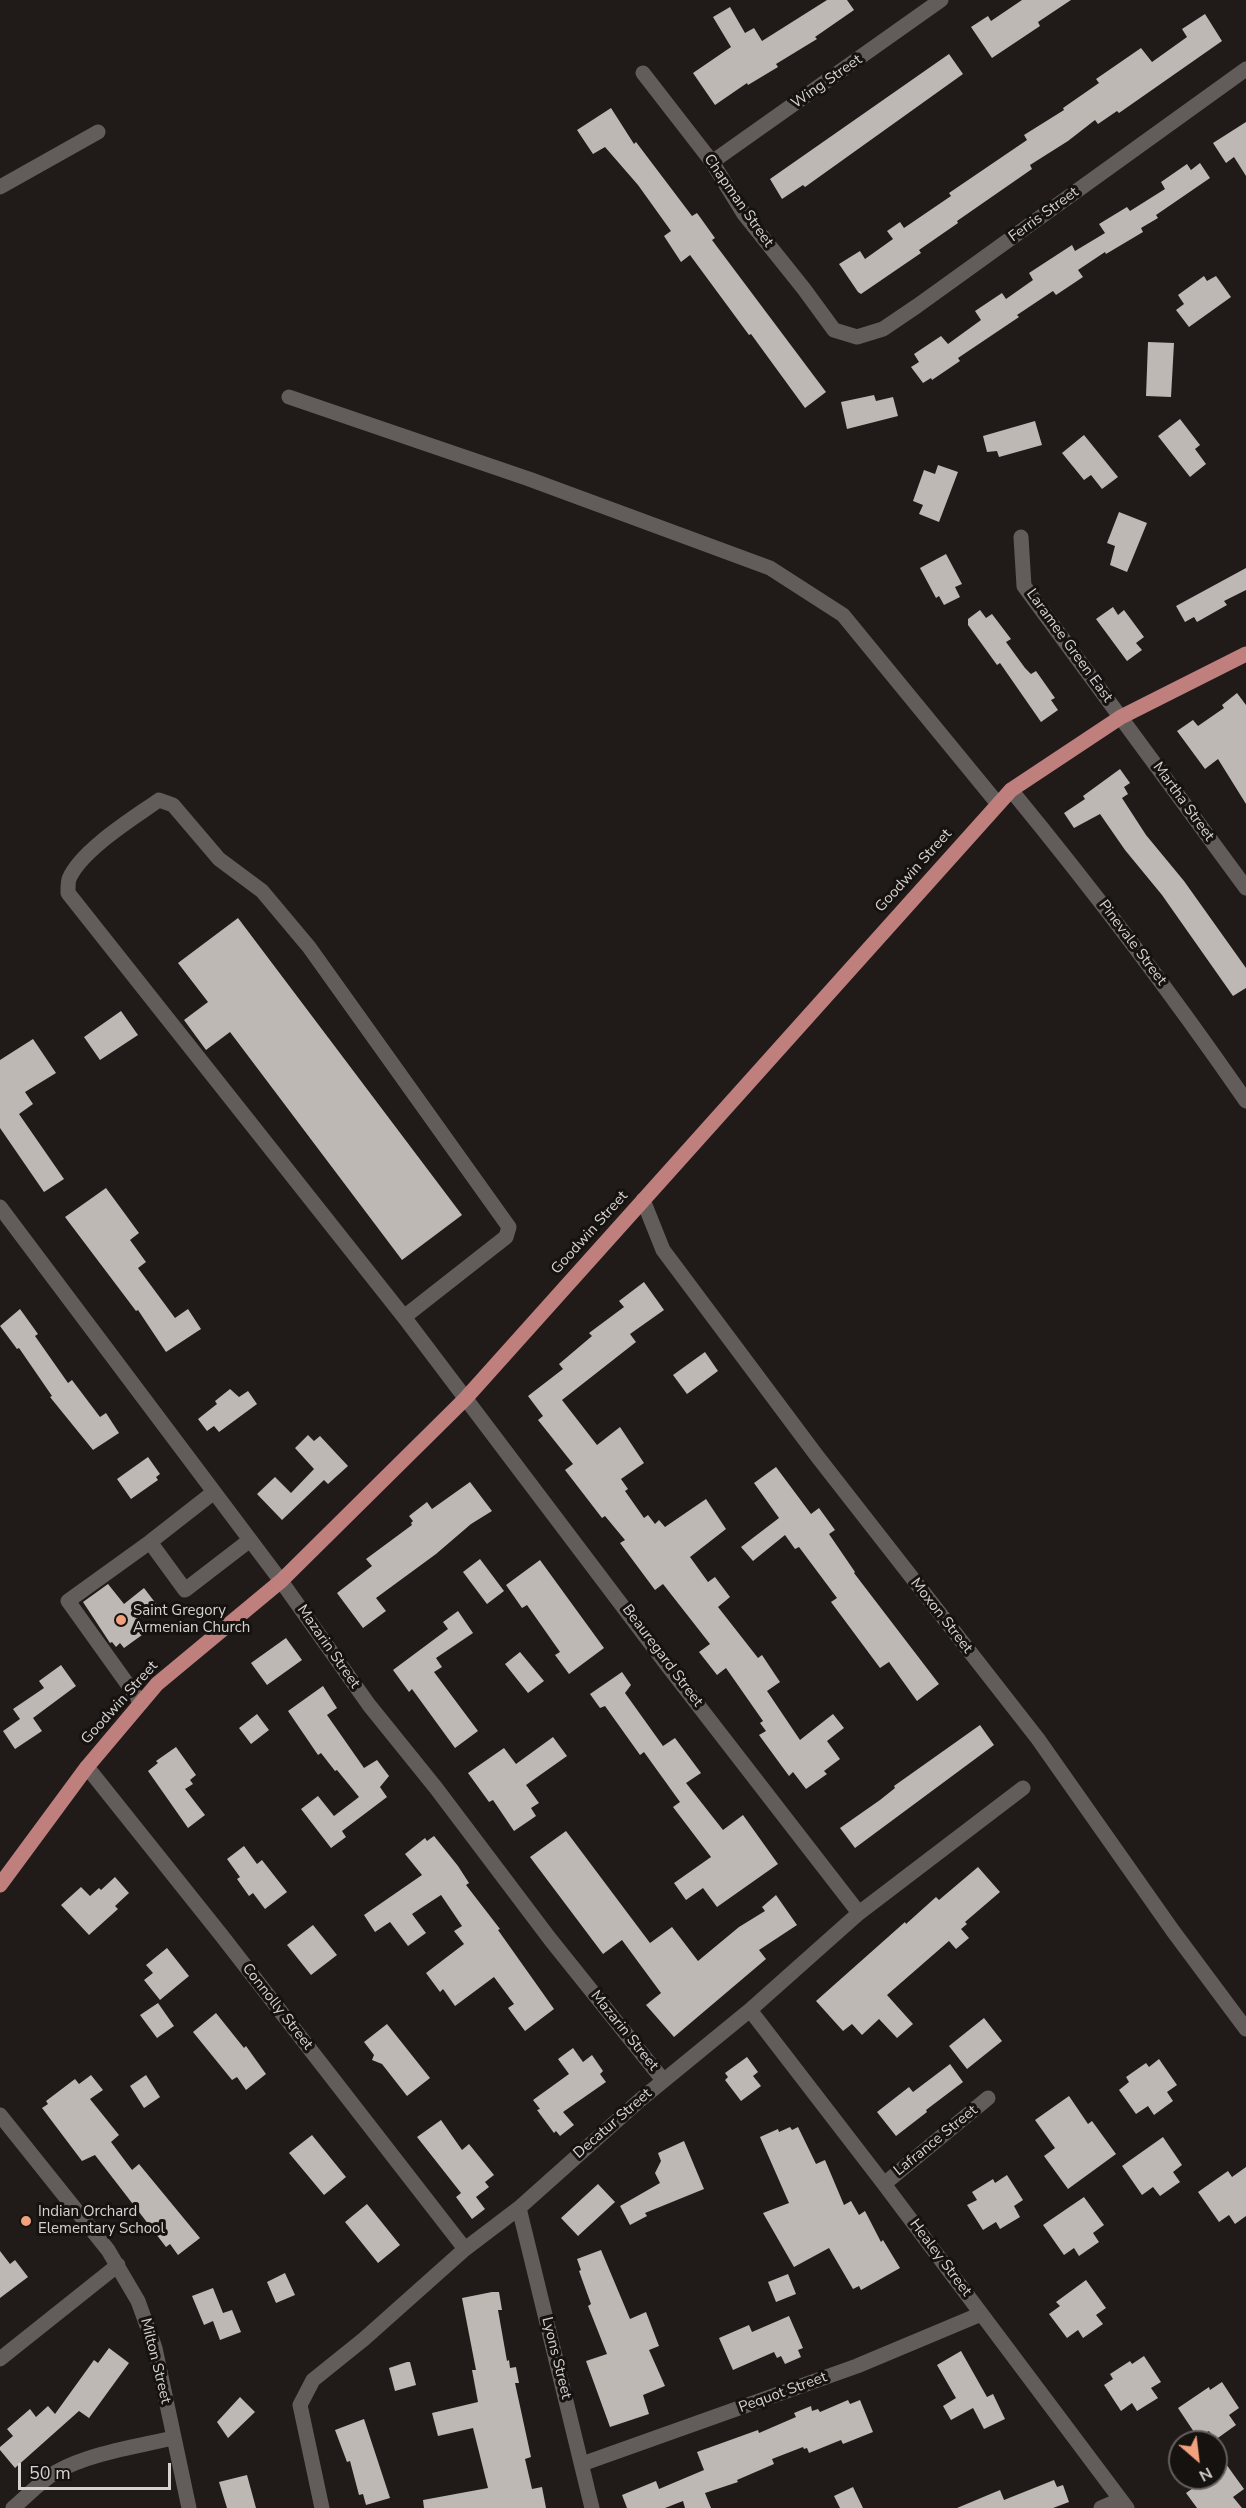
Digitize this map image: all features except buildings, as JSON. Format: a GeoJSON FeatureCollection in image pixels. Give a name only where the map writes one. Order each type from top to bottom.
{"type":"FeatureCollection","features":[{"type":"Feature","properties":{"kind":"main road","name":"Goodwin Street"},"geometry":{"type":"LineString","coordinates":[[0,1885],[87,1767],[157,1684],[281,1581],[465,1399],[1011,790],[1121,717],[1246,654]]}},
{"type":"Feature","properties":{"kind":"street","name":"Wing Street"},"geometry":{"type":"LineString","coordinates":[[711,162],[941,0]]}},
{"type":"Feature","properties":{"kind":"street","name":"Ferris Street"},"geometry":{"type":"LineString","coordinates":[[834,330],[857,337],[883,329],[1054,210],[1150,136],[1246,69]]}},
{"type":"Feature","properties":{"kind":"street","name":"Chapman Street"},"geometry":{"type":"LineString","coordinates":[[643,73],[711,162],[744,214],[834,330]]}},
{"type":"Feature","properties":{"kind":"street"},"geometry":{"type":"LineString","coordinates":[[0,187],[98,132]]}},
{"type":"Feature","properties":{"kind":"street"},"geometry":{"type":"LineString","coordinates":[[289,397],[529,479],[770,568],[843,615],[998,804]]}},
{"type":"Feature","properties":{"kind":"street","name":"Laramee Green East"},"geometry":{"type":"LineString","coordinates":[[1021,537],[1024,586],[1121,717]]}},
{"type":"Feature","properties":{"kind":"street","name":"Martha Street"},"geometry":{"type":"LineString","coordinates":[[1121,717],[1246,888]]}},
{"type":"Feature","properties":{"kind":"street","name":"Pinevale Street"},"geometry":{"type":"LineString","coordinates":[[1011,790],[1080,874],[1180,1004],[1246,1101]]}},
{"type":"Feature","properties":{"kind":"street","name":"Beauregard Street"},"geometry":{"type":"LineString","coordinates":[[404,1317],[506,1237],[509,1227],[309,947],[262,891],[219,859],[173,805],[159,800],[108,835],[86,856],[69,878],[68,893],[404,1317],[465,1399],[537,1489],[667,1665],[859,1913]]}},
{"type":"Feature","properties":{"kind":"street","name":"Moxon Street"},"geometry":{"type":"LineString","coordinates":[[643,1200],[663,1250],[837,1483],[1038,1739],[1246,2029]]}},
{"type":"Feature","properties":{"kind":"street","name":"Mazarin Street"},"geometry":{"type":"LineString","coordinates":[[0,1207],[281,1581],[369,1705],[442,1796],[550,1939],[663,2080]]}},
{"type":"Feature","properties":{"kind":"street"},"geometry":{"type":"LineString","coordinates":[[141,1703],[68,1601],[150,1542],[214,1491]]}},
{"type":"Feature","properties":{"kind":"street"},"geometry":{"type":"LineString","coordinates":[[150,1542],[185,1590],[250,1540]]}},
{"type":"Feature","properties":{"kind":"street","name":"Connolly Street"},"geometry":{"type":"LineString","coordinates":[[87,1767],[465,2248]]}},
{"type":"Feature","properties":{"kind":"street","name":"Decatur Street"},"geometry":{"type":"LineString","coordinates":[[322,2508],[300,2405],[314,2380],[364,2339],[465,2248],[519,2208],[663,2080],[750,2010],[859,1913],[1023,1788]]}},
{"type":"Feature","properties":{"kind":"street","name":"Healey Street"},"geometry":{"type":"LineString","coordinates":[[750,2010],[884,2184],[1123,2504]]}},
{"type":"Feature","properties":{"kind":"street","name":"Lafrance Street"},"geometry":{"type":"LineString","coordinates":[[884,2184],[988,2098]]}},
{"type":"Feature","properties":{"kind":"street","name":"Milton Street"},"geometry":{"type":"LineString","coordinates":[[0,2115],[118,2265],[138,2301],[159,2364],[172,2438],[189,2508]]}},
{"type":"Feature","properties":{"kind":"street","name":"Lyons Street"},"geometry":{"type":"LineString","coordinates":[[519,2208],[592,2508]]}},
{"type":"Feature","properties":{"kind":"street"},"geometry":{"type":"LineString","coordinates":[[0,2359],[118,2265]]}},
{"type":"Feature","properties":{"kind":"street","name":"Pequot Street"},"geometry":{"type":"LineString","coordinates":[[582,2464],[857,2366],[981,2314]]}},
{"type":"Feature","properties":{"kind":"street"},"geometry":{"type":"LineString","coordinates":[[13,2508],[40,2484],[69,2466],[122,2449],[172,2438]]}},
{"type":"Feature","properties":{"kind":"street"},"geometry":{"type":"LineString","coordinates":[[1101,2508],[1123,2504]]}},
{"type":"Feature","properties":{"kind":"place","name":"Saint Gregory Armenian Church"},"geometry":{"type":"Point","coordinates":[121,1620]}},
{"type":"Feature","properties":{"kind":"place","name":"Indian Orchard Elementary School"},"geometry":{"type":"Point","coordinates":[26,2221]}}]}
